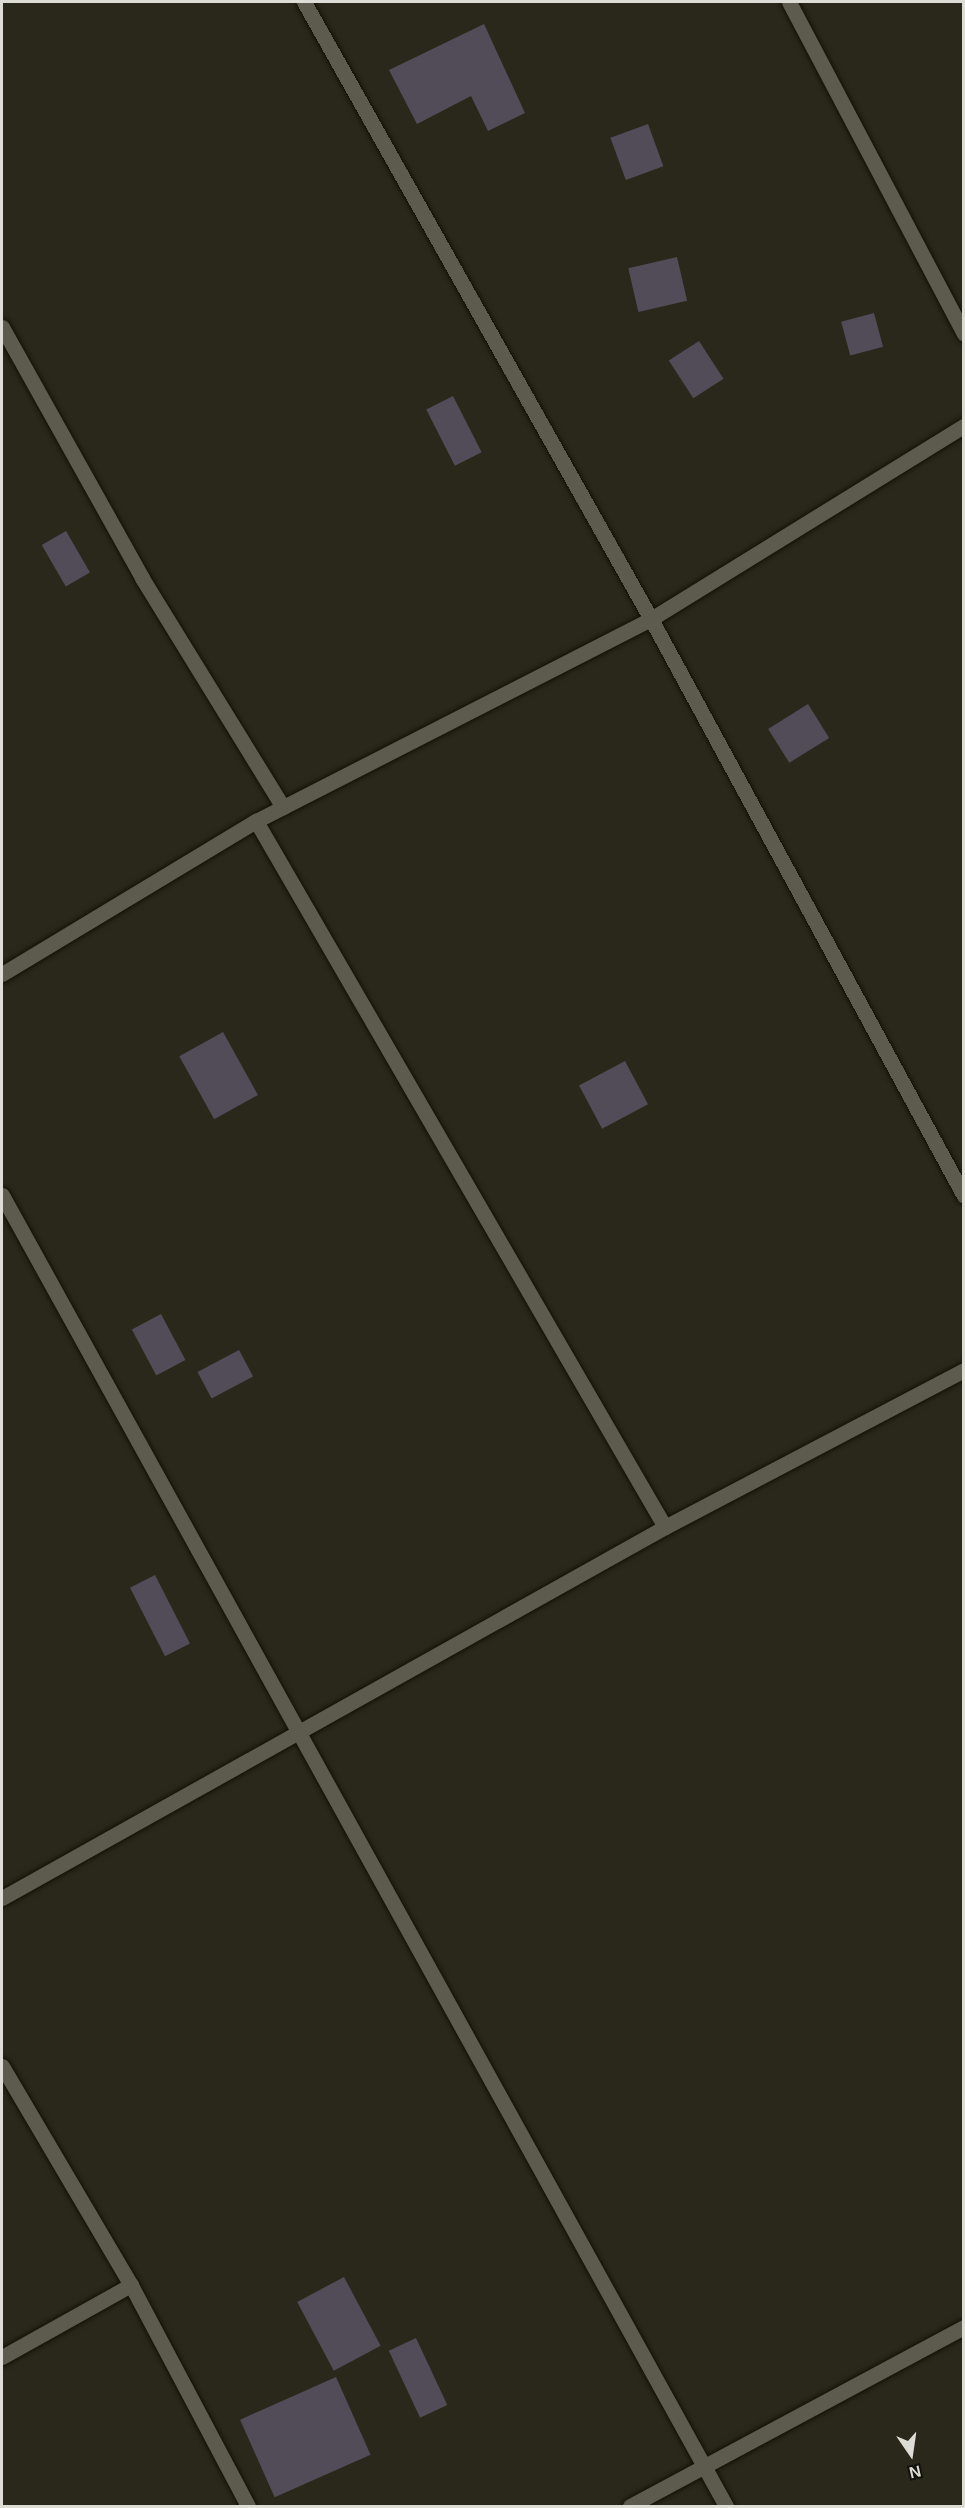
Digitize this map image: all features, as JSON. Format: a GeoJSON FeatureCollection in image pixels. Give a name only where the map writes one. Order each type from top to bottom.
{"type":"FeatureCollection","features":[{"type":"Feature","properties":{"kind":"street"},"geometry":{"type":"LineString","coordinates":[[304,2],[651,619],[963,1196]]}},
{"type":"Feature","properties":{"kind":"street"},"geometry":{"type":"LineString","coordinates":[[789,2],[963,334]]}},
{"type":"Feature","properties":{"kind":"street"},"geometry":{"type":"LineString","coordinates":[[2,327],[142,578],[283,807]]}},
{"type":"Feature","properties":{"kind":"street"},"geometry":{"type":"LineString","coordinates":[[2,974],[256,821],[651,619],[963,426]]}},
{"type":"Feature","properties":{"kind":"street"},"geometry":{"type":"LineString","coordinates":[[256,821],[665,1527]]}},
{"type":"Feature","properties":{"kind":"street"},"geometry":{"type":"LineString","coordinates":[[2,1195],[726,2506]]}},
{"type":"Feature","properties":{"kind":"street"},"geometry":{"type":"LineString","coordinates":[[2,1898],[665,1527],[963,1370]]}},
{"type":"Feature","properties":{"kind":"street"},"geometry":{"type":"LineString","coordinates":[[2,2066],[131,2285],[248,2506]]}},
{"type":"Feature","properties":{"kind":"street"},"geometry":{"type":"LineString","coordinates":[[2,2357],[131,2285]]}},
{"type":"Feature","properties":{"kind":"street"},"geometry":{"type":"LineString","coordinates":[[630,2506],[963,2327]]}},
{"type":"Feature","properties":{"kind":"building"},"geometry":{"type":"Polygon","coordinates":[[[484,24],[525,113],[488,131],[471,96],[417,124],[389,70],[484,24]]]}},
{"type":"Feature","properties":{"kind":"building"},"geometry":{"type":"Polygon","coordinates":[[[648,124],[663,166],[626,180],[610,138],[648,124]]]}},
{"type":"Feature","properties":{"kind":"building"},"geometry":{"type":"Polygon","coordinates":[[[677,257],[687,301],[638,312],[628,268],[677,257]]]}},
{"type":"Feature","properties":{"kind":"building"},"geometry":{"type":"Polygon","coordinates":[[[874,313],[883,347],[850,356],[841,322],[874,313]]]}},
{"type":"Feature","properties":{"kind":"building"},"geometry":{"type":"Polygon","coordinates":[[[699,341],[724,379],[693,398],[669,361],[699,341]]]}},
{"type":"Feature","properties":{"kind":"building"},"geometry":{"type":"Polygon","coordinates":[[[453,396],[482,452],[455,466],[426,410],[453,396]]]}},
{"type":"Feature","properties":{"kind":"building"},"geometry":{"type":"Polygon","coordinates":[[[66,531],[90,573],[66,587],[42,545],[66,531]]]}},
{"type":"Feature","properties":{"kind":"building"},"geometry":{"type":"Polygon","coordinates":[[[808,704],[829,738],[789,763],[768,729],[808,704]]]}},
{"type":"Feature","properties":{"kind":"building"},"geometry":{"type":"Polygon","coordinates":[[[223,1032],[258,1095],[214,1119],[179,1056],[223,1032]]]}},
{"type":"Feature","properties":{"kind":"building"},"geometry":{"type":"Polygon","coordinates":[[[625,1061],[648,1104],[602,1129],[579,1085],[625,1061]]]}},
{"type":"Feature","properties":{"kind":"building"},"geometry":{"type":"Polygon","coordinates":[[[161,1314],[185,1360],[156,1375],[132,1329],[161,1314]]]}},
{"type":"Feature","properties":{"kind":"building"},"geometry":{"type":"Polygon","coordinates":[[[239,1350],[253,1376],[212,1399],[198,1372],[239,1350]]]}},
{"type":"Feature","properties":{"kind":"building"},"geometry":{"type":"Polygon","coordinates":[[[155,1575],[190,1644],[165,1656],[130,1588],[155,1575]]]}},
{"type":"Feature","properties":{"kind":"building"},"geometry":{"type":"Polygon","coordinates":[[[344,2277],[381,2346],[334,2371],[297,2302],[344,2277]]]}},
{"type":"Feature","properties":{"kind":"building"},"geometry":{"type":"Polygon","coordinates":[[[416,2338],[447,2405],[420,2418],[389,2351],[416,2338]]]}},
{"type":"Feature","properties":{"kind":"building"},"geometry":{"type":"Polygon","coordinates":[[[336,2377],[371,2455],[275,2497],[240,2420],[336,2377]]]}}]}
